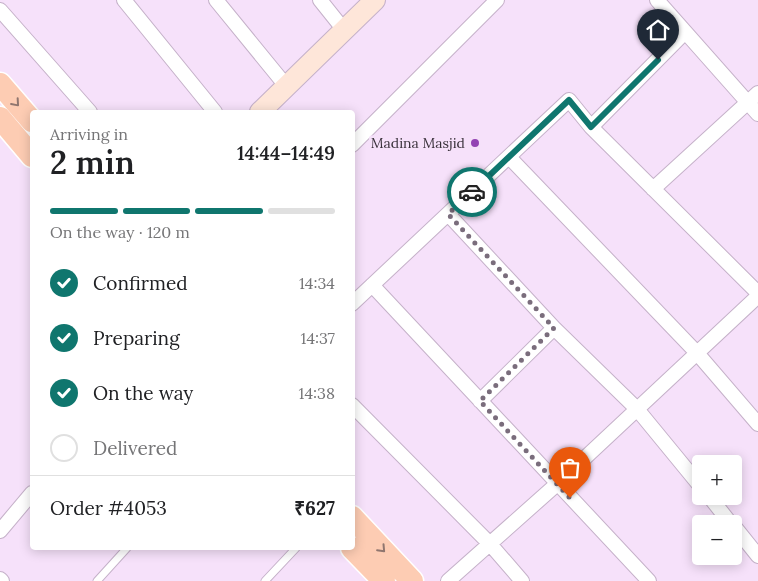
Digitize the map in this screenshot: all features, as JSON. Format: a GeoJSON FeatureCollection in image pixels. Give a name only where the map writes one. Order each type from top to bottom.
{"type":"FeatureCollection","features":[{"type":"Feature","properties":{"kind":"main road"},"geometry":{"type":"LineString","coordinates":[[0,84],[30,120]]}},
{"type":"Feature","properties":{"kind":"main road"},"geometry":{"type":"LineString","coordinates":[[0,118],[30,154]]}},
{"type":"Feature","properties":{"kind":"main road"},"geometry":{"type":"LineString","coordinates":[[355,520],[412,581]]}},
{"type":"Feature","properties":{"kind":"main road"},"geometry":{"type":"LineString","coordinates":[[354,550],[384,581]]}},
{"type":"Feature","properties":{"kind":"street"},"geometry":{"type":"LineString","coordinates":[[124,0],[213,110]]}},
{"type":"Feature","properties":{"kind":"street"},"geometry":{"type":"LineString","coordinates":[[216,0],[287,87]]}},
{"type":"Feature","properties":{"kind":"street"},"geometry":{"type":"LineString","coordinates":[[320,0],[344,30]]}},
{"type":"Feature","properties":{"kind":"street"},"geometry":{"type":"LineString","coordinates":[[262,110],[375,0]]}},
{"type":"Feature","properties":{"kind":"street"},"geometry":{"type":"LineString","coordinates":[[355,142],[497,0]]}},
{"type":"Feature","properties":{"kind":"street"},"geometry":{"type":"LineString","coordinates":[[657,0],[685,32],[753,98],[758,114]]}},
{"type":"Feature","properties":{"kind":"street"},"geometry":{"type":"LineString","coordinates":[[0,10],[88,110]]}},
{"type":"Feature","properties":{"kind":"street"},"geometry":{"type":"LineString","coordinates":[[591,127],[685,32]]}},
{"type":"Feature","properties":{"kind":"street"},"geometry":{"type":"LineString","coordinates":[[653,189],[753,98]]}},
{"type":"Feature","properties":{"kind":"street"},"geometry":{"type":"LineString","coordinates":[[355,301],[569,100],[591,127],[758,294],[557,484],[448,581]]}},
{"type":"Feature","properties":{"kind":"street"},"geometry":{"type":"LineString","coordinates":[[509,157],[697,353],[758,424]]}},
{"type":"Feature","properties":{"kind":"street"},"geometry":{"type":"LineString","coordinates":[[448,214],[554,328],[637,409],[692,476]]}},
{"type":"Feature","properties":{"kind":"street"},"geometry":{"type":"LineString","coordinates":[[372,285],[649,581]]}},
{"type":"Feature","properties":{"kind":"street"},"geometry":{"type":"LineString","coordinates":[[480,401],[554,328]]}},
{"type":"Feature","properties":{"kind":"street"},"geometry":{"type":"LineString","coordinates":[[355,408],[490,544],[522,581]]}},
{"type":"Feature","properties":{"kind":"street"},"geometry":{"type":"LineString","coordinates":[[0,531],[30,496]]}},
{"type":"Feature","properties":{"kind":"street"},"geometry":{"type":"LineString","coordinates":[[716,505],[725,515]]}},
{"type":"Feature","properties":{"kind":"street"},"geometry":{"type":"LineString","coordinates":[[742,536],[758,556]]}},
{"type":"Feature","properties":{"kind":"lane"},"geometry":{"type":"LineString","coordinates":[[98,581],[125,550]]}},
{"type":"Feature","properties":{"kind":"lane"},"geometry":{"type":"LineString","coordinates":[[265,581],[294,550]]}},
{"type":"Feature","properties":{"kind":"way so far"},"geometry":{"type":"LineString","coordinates":[[472,192],[448,214],[554,328],[480,401],[570,498]]}},
{"type":"Feature","properties":{"kind":"place","name":"Madina Masjid"},"geometry":{"type":"Point","coordinates":[475,143]}},
{"type":"Feature","properties":{"kind":"route"},"geometry":{"type":"LineString","coordinates":[[472,192],[569,100],[591,127],[658,60]]}}]}
